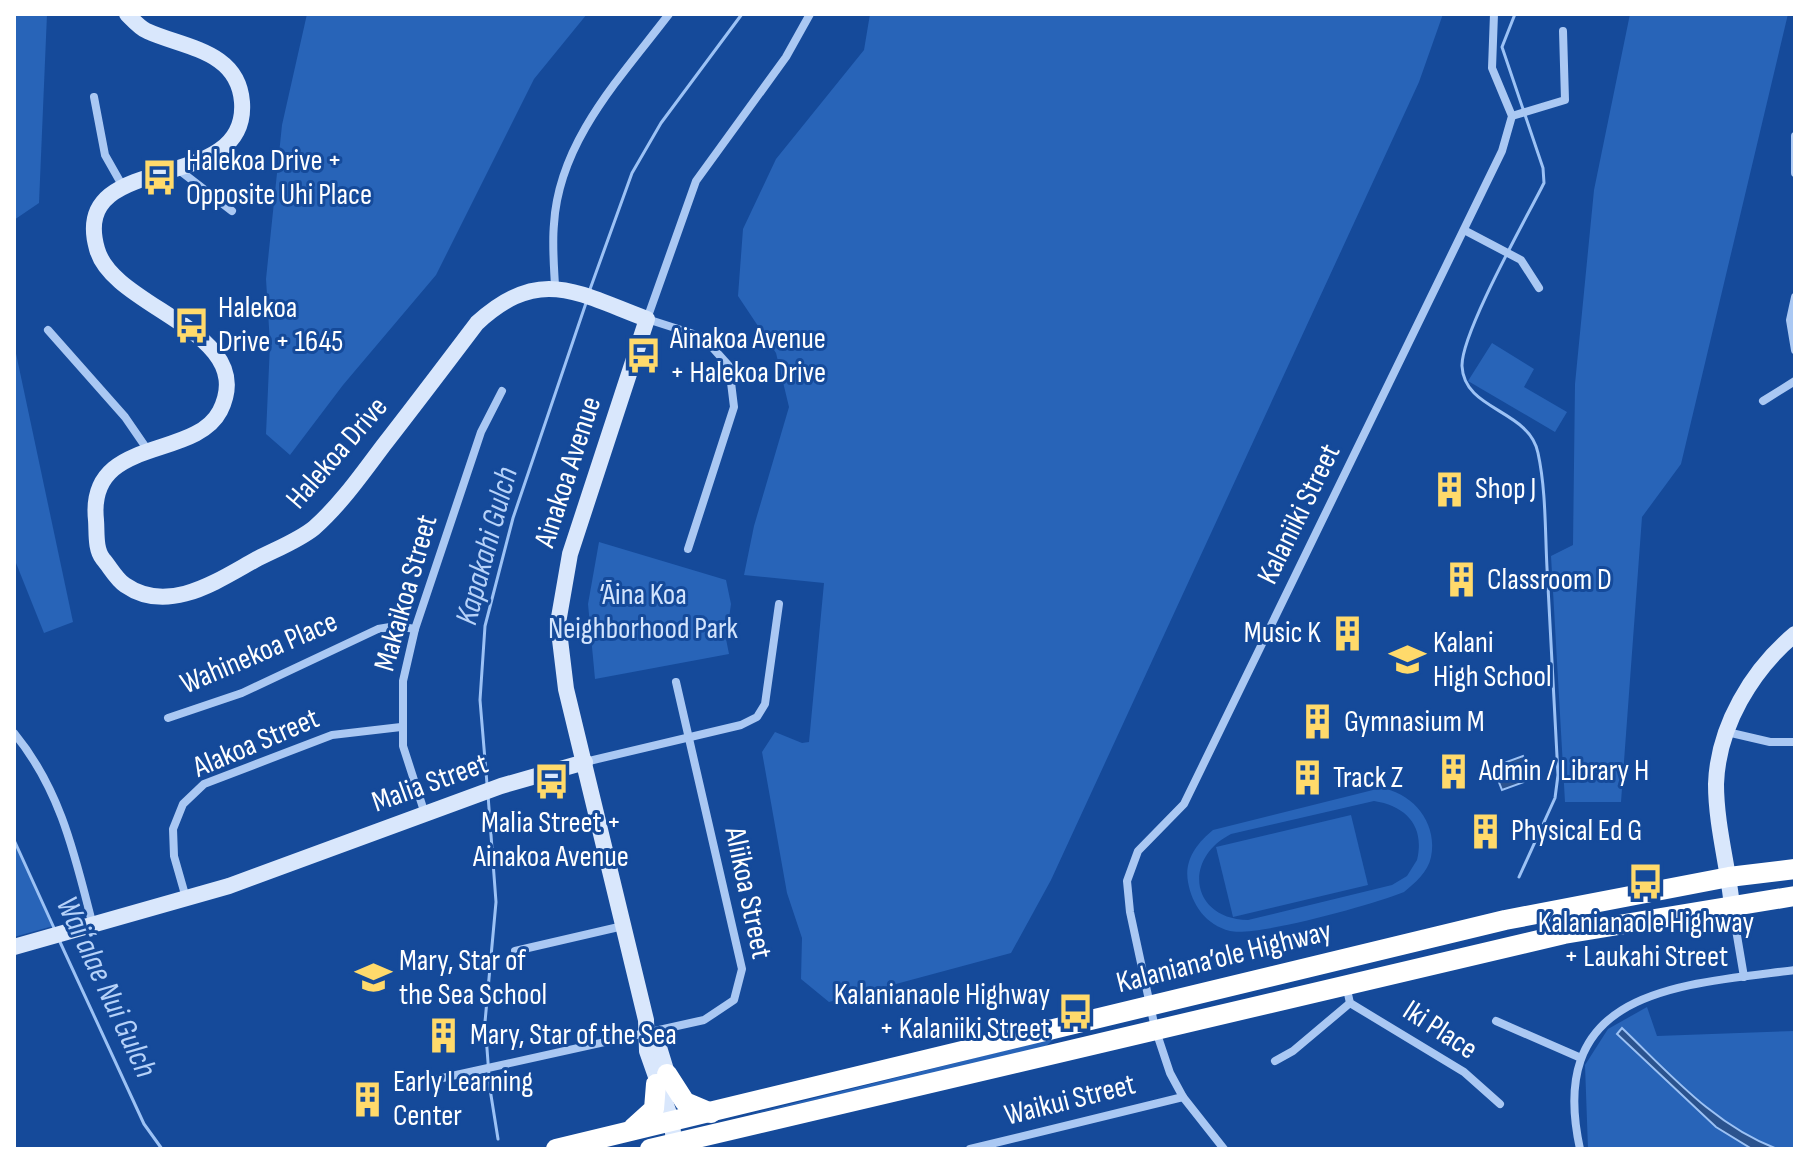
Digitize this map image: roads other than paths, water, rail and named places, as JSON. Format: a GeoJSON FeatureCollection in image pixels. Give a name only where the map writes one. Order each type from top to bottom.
{"type":"FeatureCollection","features":[{"type":"Feature","properties":{"kind":"highway","name":"Kalaniana’ole Highway"},"geometry":{"type":"LineString","coordinates":[[555,1149],[1505,920],[1729,877],[1795,869]]}},
{"type":"Feature","properties":{"kind":"highway","name":"Kalaniana’ole Highway"},"geometry":{"type":"LineString","coordinates":[[650,1149],[675,1146],[1155,1028],[1348,994],[1564,934],[1795,896]]}},
{"type":"Feature","properties":{"kind":"highway"},"geometry":{"type":"LineString","coordinates":[[618,1135],[652,1112],[662,1079],[685,1102],[708,1113],[753,1125]]}},
{"type":"Feature","properties":{"kind":"street"},"geometry":{"type":"LineString","coordinates":[[94,97],[105,155],[122,185],[178,169],[223,151],[238,130],[242,102],[232,71],[203,49],[144,30],[127,14]]}},
{"type":"Feature","properties":{"kind":"street"},"geometry":{"type":"LineString","coordinates":[[669,14],[591,116],[566,167],[554,222],[555,286],[703,337],[729,366],[734,407],[688,549]]}},
{"type":"Feature","properties":{"kind":"street","name":"Ainakoa Avenue"},"geometry":{"type":"LineString","coordinates":[[675,1146],[662,1079],[647,1051],[648,1032],[562,666],[560,598],[570,554],[696,181],[786,57],[810,14]]}},
{"type":"Feature","properties":{"kind":"street"},"geometry":{"type":"LineString","coordinates":[[1494,14],[1492,68],[1512,116],[1565,100],[1563,31]]}},
{"type":"Feature","properties":{"kind":"street","name":"Kalaniiki Street"},"geometry":{"type":"LineString","coordinates":[[1224,1149],[1183,1097],[1170,1073],[1149,1005],[1127,881],[1138,851],[1184,804],[1502,151],[1512,116]]}},
{"type":"Feature","properties":{"kind":"street"},"geometry":{"type":"LineString","coordinates":[[1795,136],[1795,173]]}},
{"type":"Feature","properties":{"kind":"street"},"geometry":{"type":"LineString","coordinates":[[178,169],[232,211]]}},
{"type":"Feature","properties":{"kind":"street","name":"Halekoa Drive"},"geometry":{"type":"LineString","coordinates":[[122,185],[104,202],[93,220],[97,251],[110,272],[211,347],[227,376],[220,410],[200,435],[147,449],[108,473],[95,509],[99,553],[123,584],[143,593],[171,597],[200,591],[312,530],[344,497],[477,323],[503,300],[555,286]]}},
{"type":"Feature","properties":{"kind":"street"},"geometry":{"type":"LineString","coordinates":[[1464,230],[1521,260],[1539,288]]}},
{"type":"Feature","properties":{"kind":"street"},"geometry":{"type":"LineString","coordinates":[[1795,297],[1790,320],[1795,350]]}},
{"type":"Feature","properties":{"kind":"street"},"geometry":{"type":"LineString","coordinates":[[48,330],[125,417],[147,449]]}},
{"type":"Feature","properties":{"kind":"street"},"geometry":{"type":"LineString","coordinates":[[1763,401],[1795,381]]}},
{"type":"Feature","properties":{"kind":"street","name":"Makaikoa Street"},"geometry":{"type":"LineString","coordinates":[[425,814],[408,767],[401,727],[403,681],[415,629],[481,432],[502,391]]}},
{"type":"Feature","properties":{"kind":"street","name":"Malia Street"},"geometry":{"type":"LineString","coordinates":[[14,947],[186,899],[501,786],[749,722],[763,711],[779,604]]}},
{"type":"Feature","properties":{"kind":"street","name":"Wahinekoa Place"},"geometry":{"type":"LineString","coordinates":[[168,718],[242,693],[378,629],[396,626],[415,629]]}},
{"type":"Feature","properties":{"kind":"street"},"geometry":{"type":"LineString","coordinates":[[1744,977],[1716,783],[1727,732],[1755,677],[1795,634]]}},
{"type":"Feature","properties":{"kind":"street","name":"Aliikoa Street"},"geometry":{"type":"LineString","coordinates":[[438,1079],[648,1032],[719,1013],[734,1000],[742,980],[740,955],[676,682]]}},
{"type":"Feature","properties":{"kind":"street","name":"Alakoa Street"},"geometry":{"type":"LineString","coordinates":[[186,899],[174,856],[173,829],[183,804],[204,784],[332,735],[401,727]]}},
{"type":"Feature","properties":{"kind":"street"},"geometry":{"type":"LineString","coordinates":[[1727,732],[1770,742],[1795,742]]}},
{"type":"Feature","properties":{"kind":"street"},"geometry":{"type":"LineString","coordinates":[[14,733],[44,772],[59,806],[94,927]]}},
{"type":"Feature","properties":{"kind":"street"},"geometry":{"type":"LineString","coordinates":[[515,951],[624,925]]}},
{"type":"Feature","properties":{"kind":"street"},"geometry":{"type":"LineString","coordinates":[[1580,1149],[1572,1099],[1581,1058],[1598,1029],[1639,998],[1795,970]]}},
{"type":"Feature","properties":{"kind":"street"},"geometry":{"type":"LineString","coordinates":[[1275,1061],[1293,1051],[1348,994]]}},
{"type":"Feature","properties":{"kind":"street","name":"Iki Place"},"geometry":{"type":"LineString","coordinates":[[1348,994],[1464,1072],[1500,1104]]}},
{"type":"Feature","properties":{"kind":"street"},"geometry":{"type":"LineString","coordinates":[[1496,1021],[1581,1058]]}},
{"type":"Feature","properties":{"kind":"street","name":"Waikui Street"},"geometry":{"type":"LineString","coordinates":[[970,1149],[1183,1097]]}},
{"type":"Feature","properties":{"kind":"waterway","name":"Kapakahi Gulch"},"geometry":{"type":"LineString","coordinates":[[589,292],[632,173],[661,123],[742,14]]}},
{"type":"Feature","properties":{"kind":"waterway"},"geometry":{"type":"LineString","coordinates":[[1515,14],[1502,47],[1543,168],[1544,183],[1483,303],[1472,328],[1462,366],[1465,381],[1473,392],[1523,427],[1532,438],[1538,453],[1542,481],[1558,775],[1555,798],[1519,877]]}},
{"type":"Feature","properties":{"kind":"waterway","name":"Kapakahi Gulch"},"geometry":{"type":"LineString","coordinates":[[487,784],[480,700],[485,626],[513,518],[586,303]]}},
{"type":"Feature","properties":{"kind":"waterway","name":"Kapakahi Gulch"},"geometry":{"type":"LineString","coordinates":[[488,795],[496,902],[485,1022],[490,1089],[498,1139]]}},
{"type":"Feature","properties":{"kind":"waterway","name":"Waiʻalae Nui Gulch"},"geometry":{"type":"LineString","coordinates":[[14,840],[54,928]]}},
{"type":"Feature","properties":{"kind":"waterway","name":"Waiʻalae Nui Gulch"},"geometry":{"type":"LineString","coordinates":[[60,942],[144,1124],[162,1149]]}},
{"type":"Feature","properties":{"kind":"place","name":"Halekoa Drive + Opposite Uhi Place"},"geometry":{"type":"Point","coordinates":[160,178]}},
{"type":"Feature","properties":{"kind":"place","name":"Halekoa Drive + 1645"},"geometry":{"type":"Point","coordinates":[192,325]}},
{"type":"Feature","properties":{"kind":"place","name":"Ainakoa Avenue + Halekoa Drive"},"geometry":{"type":"Point","coordinates":[644,356]}},
{"type":"Feature","properties":{"kind":"place","name":"Shop J"},"geometry":{"type":"Point","coordinates":[1449,489]}},
{"type":"Feature","properties":{"kind":"place","name":"Classroom D"},"geometry":{"type":"Point","coordinates":[1461,580]}},
{"type":"Feature","properties":{"kind":"place","name":"Music K"},"geometry":{"type":"Point","coordinates":[1347,633]}},
{"type":"Feature","properties":{"kind":"place","name":"Kalani High School"},"geometry":{"type":"Point","coordinates":[1407,660]}},
{"type":"Feature","properties":{"kind":"place","name":"Gymnasium M"},"geometry":{"type":"Point","coordinates":[1318,722]}},
{"type":"Feature","properties":{"kind":"place","name":"Admin / Library H"},"geometry":{"type":"Point","coordinates":[1453,771]}},
{"type":"Feature","properties":{"kind":"place","name":"Track Z"},"geometry":{"type":"Point","coordinates":[1307,778]}},
{"type":"Feature","properties":{"kind":"place","name":"Malia Street + Ainakoa Avenue"},"geometry":{"type":"Point","coordinates":[551,782]}},
{"type":"Feature","properties":{"kind":"place","name":"Physical Ed G"},"geometry":{"type":"Point","coordinates":[1485,831]}},
{"type":"Feature","properties":{"kind":"place","name":"Kalanianaole Highway + Laukahi Street"},"geometry":{"type":"Point","coordinates":[1646,882]}},
{"type":"Feature","properties":{"kind":"place","name":"Mary, Star of the Sea School"},"geometry":{"type":"Point","coordinates":[373,978]}},
{"type":"Feature","properties":{"kind":"place","name":"Kalanianaole Highway + Kalaniiki Street"},"geometry":{"type":"Point","coordinates":[1076,1012]}},
{"type":"Feature","properties":{"kind":"place","name":"Mary, Star of the Sea"},"geometry":{"type":"Point","coordinates":[444,1035]}},
{"type":"Feature","properties":{"kind":"place","name":"Early Learning Center"},"geometry":{"type":"Point","coordinates":[367,1099]}},
{"type":"Feature","properties":{"kind":"park label","name":"‘Āina Koa Neighborhood Park"},"geometry":{"type":"Point","coordinates":[643,612]}}]}
